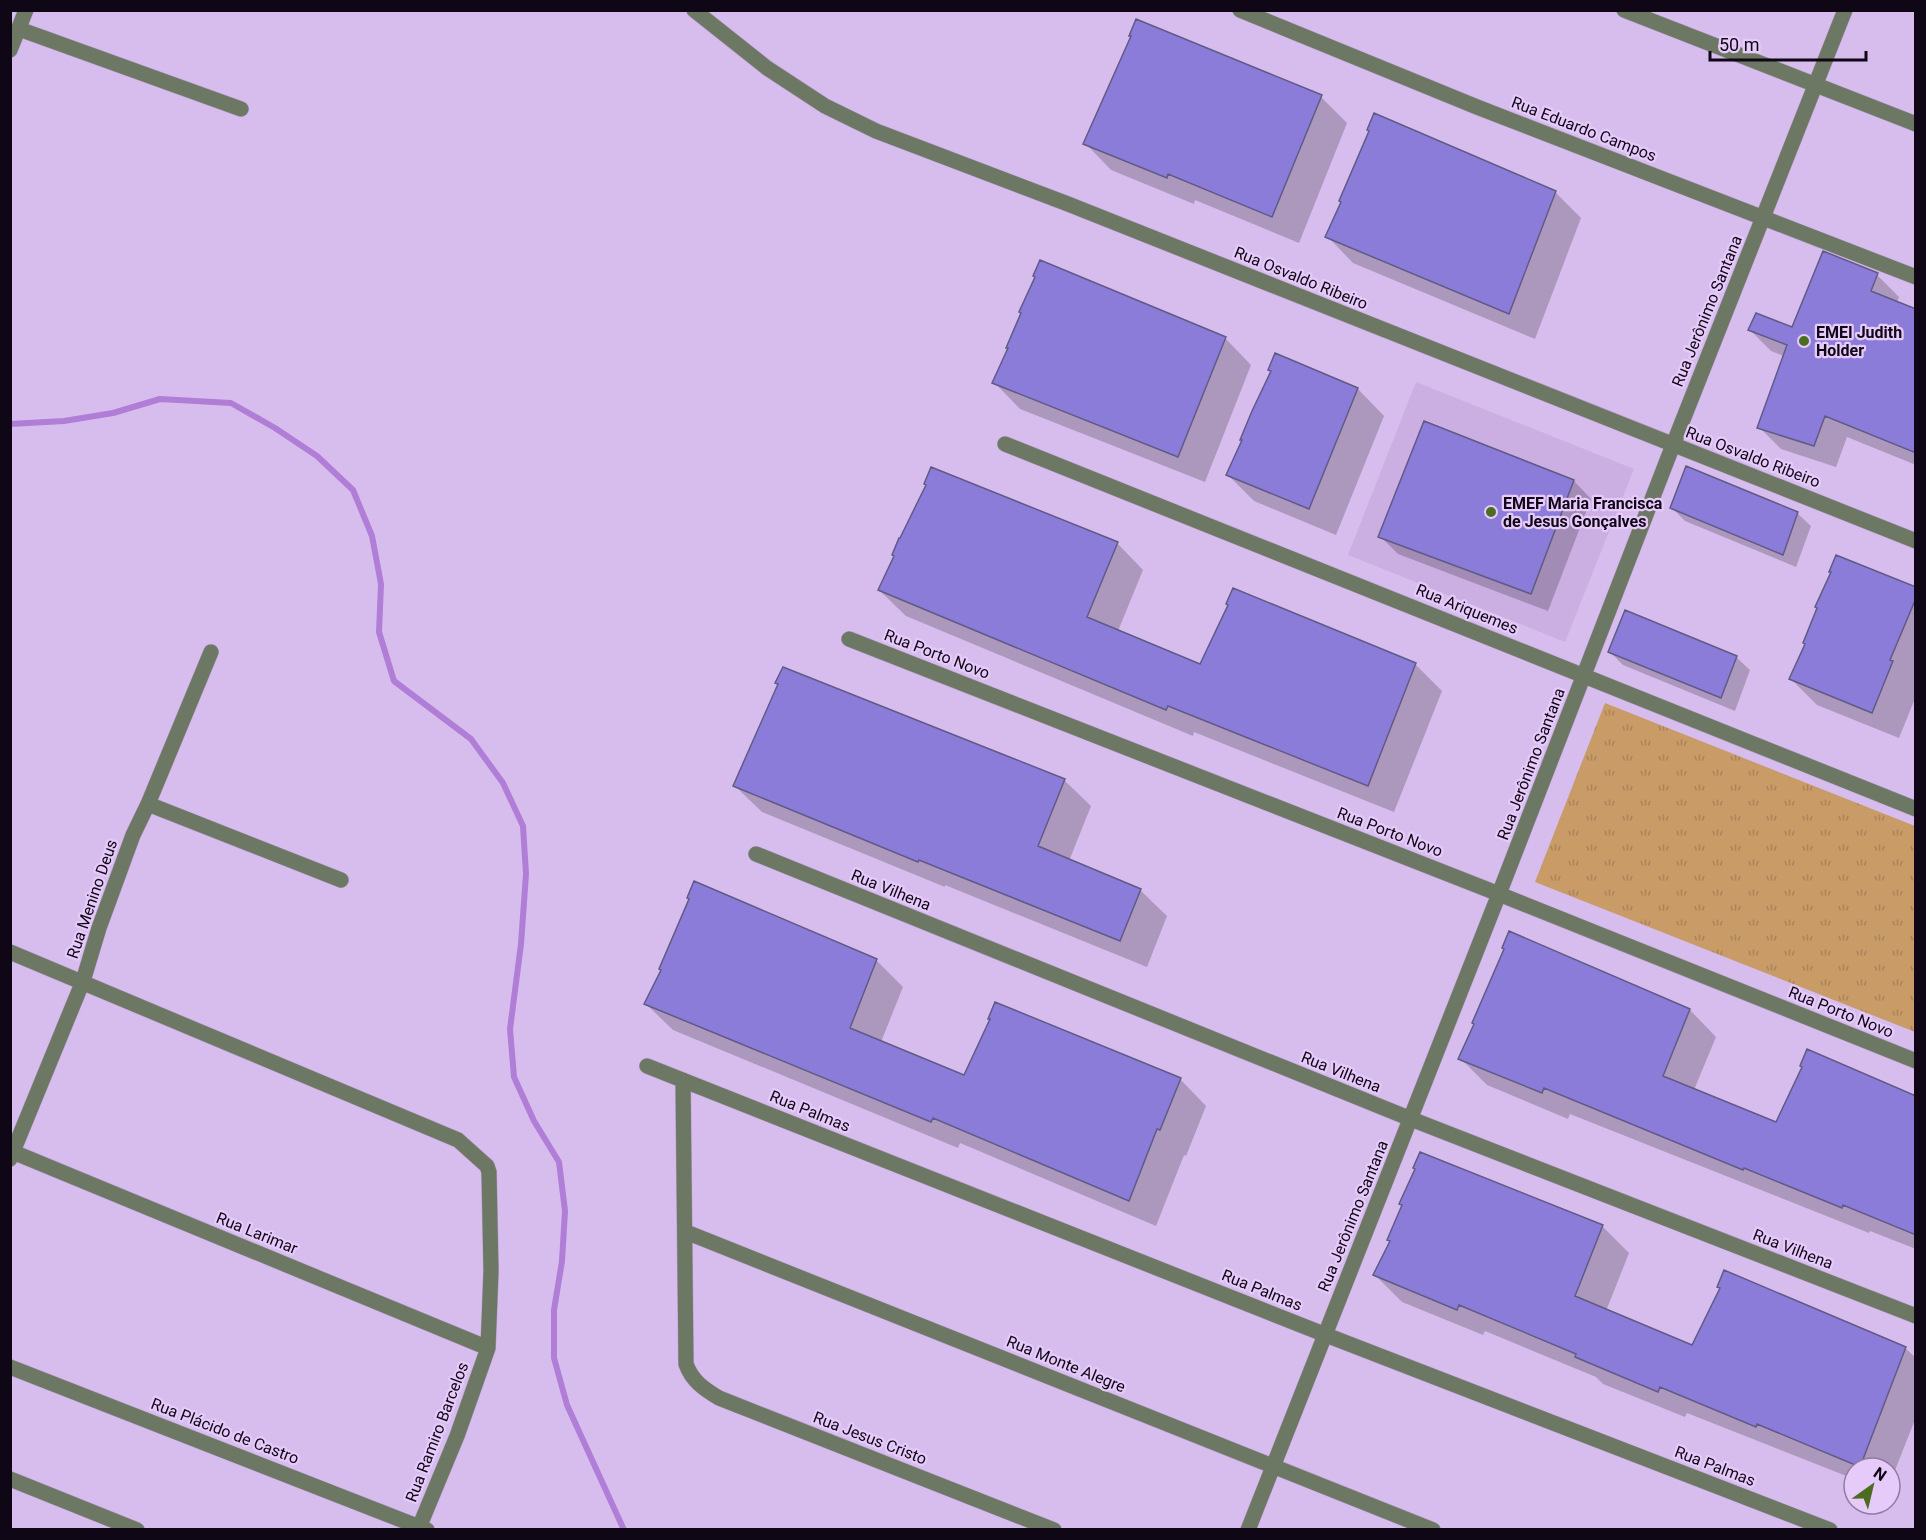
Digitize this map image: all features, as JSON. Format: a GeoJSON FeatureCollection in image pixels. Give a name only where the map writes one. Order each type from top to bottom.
{"type":"FeatureCollection","features":[{"type":"Feature","properties":{"kind":"street"},"geometry":{"type":"LineString","coordinates":[[10,50],[26,10]]}},
{"type":"Feature","properties":{"kind":"street","name":"Rua Osvaldo Ribeiro"},"geometry":{"type":"LineString","coordinates":[[694,10],[767,68],[825,106],[876,131],[1090,213],[1916,541]]}},
{"type":"Feature","properties":{"kind":"street","name":"Rua Eduardo Campos"},"geometry":{"type":"LineString","coordinates":[[1240,10],[1488,111],[1916,277]]}},
{"type":"Feature","properties":{"kind":"street"},"geometry":{"type":"LineString","coordinates":[[1624,10],[1916,124]]}},
{"type":"Feature","properties":{"kind":"street","name":"Rua Jerônimo Santana"},"geometry":{"type":"LineString","coordinates":[[1248,1530],[1845,10]]}},
{"type":"Feature","properties":{"kind":"street"},"geometry":{"type":"LineString","coordinates":[[19,29],[241,109]]}},
{"type":"Feature","properties":{"kind":"street","name":"Rua Ariquemes"},"geometry":{"type":"LineString","coordinates":[[1005,444],[1916,809]]}},
{"type":"Feature","properties":{"kind":"street","name":"Rua Porto Novo"},"geometry":{"type":"LineString","coordinates":[[849,639],[1499,894],[1916,1062]]}},
{"type":"Feature","properties":{"kind":"street","name":"Rua Menino Deus"},"geometry":{"type":"LineString","coordinates":[[12,1155],[83,981],[114,882],[210,652]]}},
{"type":"Feature","properties":{"kind":"street"},"geometry":{"type":"LineString","coordinates":[[148,804],[341,880]]}},
{"type":"Feature","properties":{"kind":"street","name":"Rua Vilhena"},"geometry":{"type":"LineString","coordinates":[[756,854],[1411,1119],[1916,1316]]}},
{"type":"Feature","properties":{"kind":"street","name":"Rua Ramiro Barcelos"},"geometry":{"type":"LineString","coordinates":[[10,952],[458,1140],[487,1166],[491,1252],[488,1348],[458,1436],[422,1529]]}},
{"type":"Feature","properties":{"kind":"street","name":"Rua Palmas"},"geometry":{"type":"LineString","coordinates":[[647,1066],[1326,1335],[1830,1530]]}},
{"type":"Feature","properties":{"kind":"street"},"geometry":{"type":"LineString","coordinates":[[682,1080],[686,1232]]}},
{"type":"Feature","properties":{"kind":"street","name":"Rua Larimar"},"geometry":{"type":"LineString","coordinates":[[12,1155],[488,1348]]}},
{"type":"Feature","properties":{"kind":"street","name":"Rua Jesus Cristo"},"geometry":{"type":"LineString","coordinates":[[686,1232],[686,1364],[696,1381],[705,1390],[719,1398],[1054,1530]]}},
{"type":"Feature","properties":{"kind":"street","name":"Rua Monte Alegre"},"geometry":{"type":"LineString","coordinates":[[686,1232],[1433,1530]]}},
{"type":"Feature","properties":{"kind":"street","name":"Rua Plácido de Castro"},"geometry":{"type":"LineString","coordinates":[[10,1367],[422,1529]]}},
{"type":"Feature","properties":{"kind":"street"},"geometry":{"type":"LineString","coordinates":[[10,1479],[137,1530]]}},
{"type":"Feature","properties":{"kind":"shaded area","name":"EMEF Maria Francisca de Jesus Gonçalves"},"geometry":{"type":"Polygon","coordinates":[[[1416,382],[1634,469],[1565,642],[1348,555],[1416,382]]]}},
{"type":"Feature","properties":{"kind":"green space"},"geometry":{"type":"Polygon","coordinates":[[[1605,703],[1915,826],[1915,1032],[1535,882],[1605,703]]]}},
{"type":"Feature","properties":{"kind":"building"},"geometry":{"type":"Polygon","coordinates":[[[1136,19],[1322,95],[1272,217],[1168,174],[1167,178],[1083,144],[1131,36],[1129,36],[1136,19]]]}},
{"type":"Feature","properties":{"kind":"building"},"geometry":{"type":"Polygon","coordinates":[[[1374,113],[1556,191],[1509,314],[1325,237],[1341,202],[1339,201],[1369,131],[1367,130],[1374,113]]]}},
{"type":"Feature","properties":{"kind":"building"},"geometry":{"type":"Polygon","coordinates":[[[1823,251],[1878,273],[1871,291],[1916,309],[1916,453],[1825,416],[1814,446],[1757,428],[1787,345],[1748,330],[1756,313],[1792,327],[1823,251]]]}},
{"type":"Feature","properties":{"kind":"building"},"geometry":{"type":"Polygon","coordinates":[[[1040,260],[1226,337],[1178,457],[992,383],[1008,348],[1006,348],[1040,260]]]}},
{"type":"Feature","properties":{"kind":"building"},"geometry":{"type":"Polygon","coordinates":[[[1275,353],[1358,388],[1309,509],[1226,475],[1271,371],[1268,370],[1275,353]]]}},
{"type":"Feature","properties":{"kind":"building"},"geometry":{"type":"Polygon","coordinates":[[[1424,421],[1574,480],[1531,594],[1378,537],[1424,421]]]}},
{"type":"Feature","properties":{"kind":"building"},"geometry":{"type":"Polygon","coordinates":[[[1686,466],[1798,512],[1783,555],[1670,508],[1686,466]]]}},
{"type":"Feature","properties":{"kind":"building"},"geometry":{"type":"Polygon","coordinates":[[[931,467],[1118,542],[1087,617],[1200,664],[1228,605],[1226,604],[1233,588],[1416,663],[1368,786],[1168,706],[1166,710],[878,590],[894,556],[892,555],[899,538],[926,485],[924,484],[931,467]]]}},
{"type":"Feature","properties":{"kind":"building"},"geometry":{"type":"Polygon","coordinates":[[[1836,555],[1916,587],[1916,598],[1890,660],[1893,661],[1872,713],[1789,679],[1805,644],[1803,643],[1817,608],[1815,607],[1836,555]]]}},
{"type":"Feature","properties":{"kind":"building"},"geometry":{"type":"Polygon","coordinates":[[[1625,610],[1737,656],[1721,698],[1608,652],[1625,610]]]}},
{"type":"Feature","properties":{"kind":"building"},"geometry":{"type":"Polygon","coordinates":[[[783,667],[1065,779],[1038,846],[1141,889],[1120,941],[733,786],[778,684],[775,683],[783,667]]]}},
{"type":"Feature","properties":{"kind":"building"},"geometry":{"type":"Polygon","coordinates":[[[694,881],[877,959],[850,1028],[964,1075],[990,1019],[988,1019],[995,1002],[1181,1078],[1160,1130],[1157,1129],[1129,1201],[933,1118],[931,1122],[644,1004],[661,970],[659,969],[689,899],[687,898],[694,881]]]}},
{"type":"Feature","properties":{"kind":"building"},"geometry":{"type":"Polygon","coordinates":[[[1509,931],[1690,1009],[1663,1076],[1776,1122],[1802,1067],[1800,1066],[1807,1049],[1916,1096],[1916,1235],[1843,1205],[1842,1208],[1744,1168],[1743,1170],[1544,1088],[1542,1093],[1458,1059],[1504,949],[1502,948],[1509,931]]]}},
{"type":"Feature","properties":{"kind":"building"},"geometry":{"type":"Polygon","coordinates":[[[1420,1152],[1603,1225],[1575,1296],[1692,1345],[1720,1288],[1717,1287],[1724,1270],[1906,1347],[1864,1456],[1842,1456],[1842,1459],[1660,1387],[1658,1392],[1575,1357],[1576,1354],[1459,1305],[1457,1310],[1373,1275],[1390,1241],[1387,1240],[1402,1205],[1399,1204],[1415,1169],[1413,1168],[1420,1152]]]}},
{"type":"Feature","properties":{"kind":"waterway"},"geometry":{"type":"LineString","coordinates":[[10,424],[64,421],[113,413],[160,399],[231,403],[275,428],[317,456],[353,490],[372,536],[381,584],[379,632],[394,681],[471,739],[503,783],[523,826],[526,874],[521,944],[510,1029],[514,1077],[534,1121],[559,1162],[565,1211],[562,1261],[554,1310],[554,1358],[567,1405],[624,1530]]}},
{"type":"Feature","properties":{"kind":"place","name":"EMEI Judith Holder"},"geometry":{"type":"Point","coordinates":[1804,341]}},
{"type":"Feature","properties":{"kind":"place","name":"EMEF Maria Francisca de Jesus Gonçalves"},"geometry":{"type":"Point","coordinates":[1491,512]}}]}
